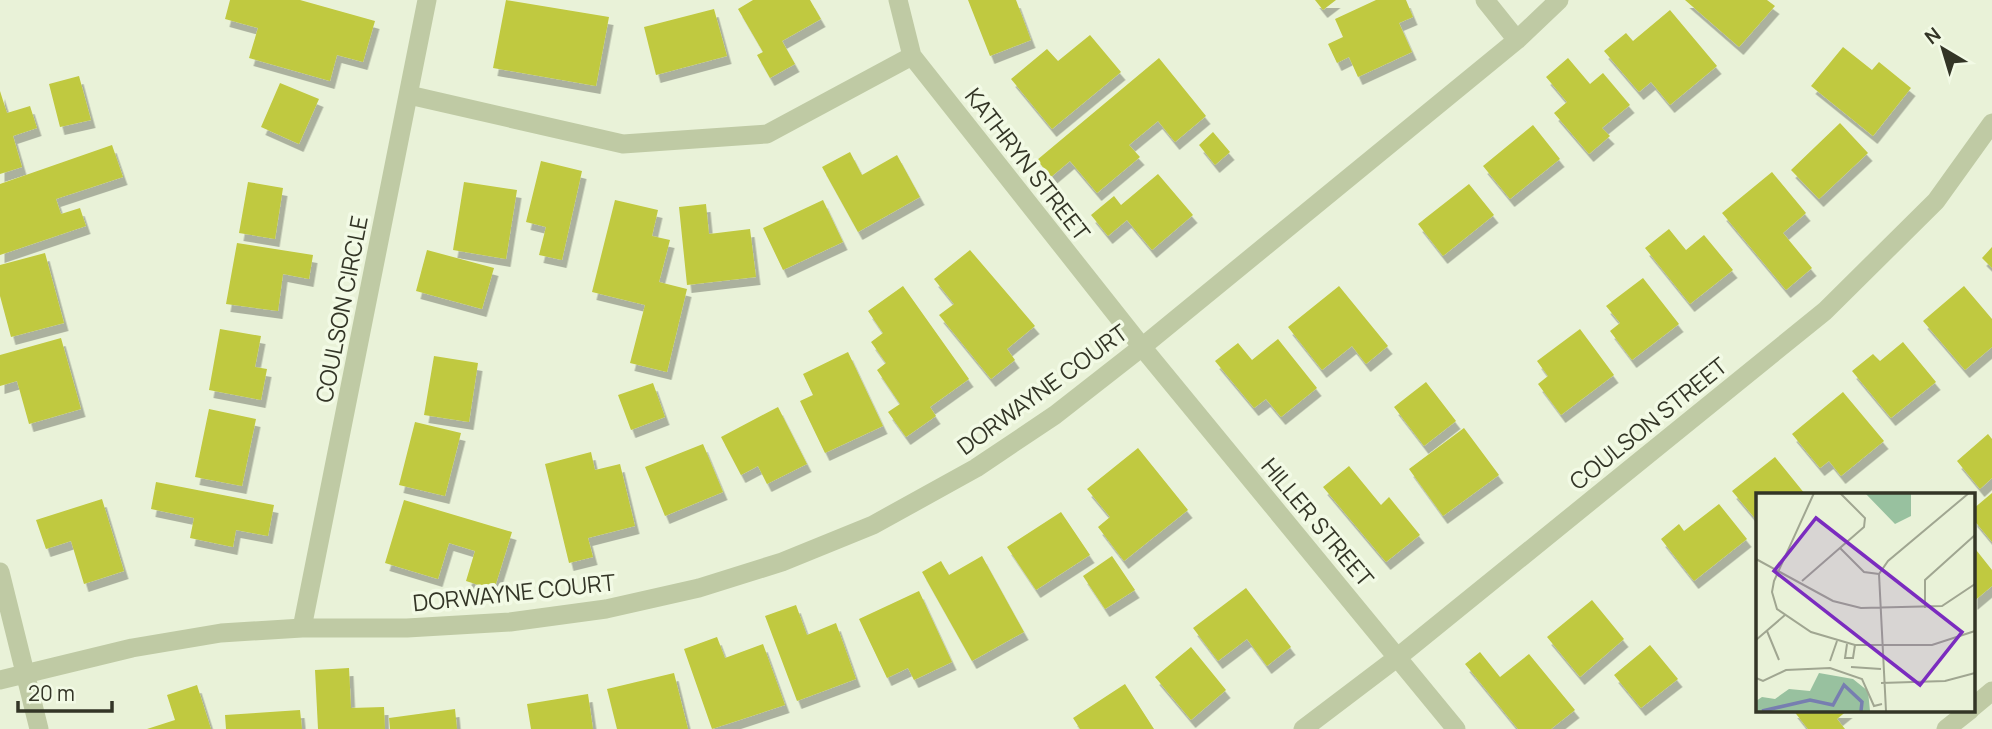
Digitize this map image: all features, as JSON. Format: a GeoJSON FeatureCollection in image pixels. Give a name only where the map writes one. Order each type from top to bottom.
{"type":"FeatureCollection","features":[{"type":"Feature","properties":{"kind":"street","name":"COULSON CIRCLE"},"geometry":{"type":"LineString","coordinates":[[302,628],[427,0]]}},
{"type":"Feature","properties":{"kind":"street","name":"KATHRYN STREET"},"geometry":{"type":"LineString","coordinates":[[898,0],[912,56],[1142,347]]}},
{"type":"Feature","properties":{"kind":"street"},"geometry":{"type":"LineString","coordinates":[[1485,0],[1517,40]]}},
{"type":"Feature","properties":{"kind":"street","name":"DORWAYNE COURT"},"geometry":{"type":"LineString","coordinates":[[0,680],[132,648],[221,633],[510,622],[606,609],[699,588],[782,562],[873,524],[976,468],[1055,415],[1517,40],[1559,0]]}},
{"type":"Feature","properties":{"kind":"street"},"geometry":{"type":"LineString","coordinates":[[409,94],[623,144],[767,134],[912,56]]}},
{"type":"Feature","properties":{"kind":"street","name":"COULSON STREET"},"geometry":{"type":"LineString","coordinates":[[1303,729],[1398,657],[1825,311],[1936,201],[1992,123]]}},
{"type":"Feature","properties":{"kind":"street","name":"HILLER STREET"},"geometry":{"type":"LineString","coordinates":[[1142,347],[1456,729]]}},
{"type":"Feature","properties":{"kind":"street"},"geometry":{"type":"LineString","coordinates":[[0,572],[39,729]]}},
{"type":"Feature","properties":{"kind":"street"},"geometry":{"type":"LineString","coordinates":[[1974,706],[1992,691]]}},
{"type":"Feature","properties":{"kind":"street"},"geometry":{"type":"LineString","coordinates":[[1946,729],[1966,712]]}},
{"type":"Feature","properties":{"kind":"building"},"geometry":{"type":"Polygon","coordinates":[[[230,0],[300,0],[375,21],[363,62],[337,55],[330,81],[249,58],[258,28],[225,19],[230,0]]]}},
{"type":"Feature","properties":{"kind":"building"},"geometry":{"type":"Polygon","coordinates":[[[506,0],[609,17],[596,86],[493,68],[506,0]]]}},
{"type":"Feature","properties":{"kind":"building"},"geometry":{"type":"Polygon","coordinates":[[[753,0],[810,0],[821,19],[782,41],[795,64],[770,78],[757,55],[763,52],[738,9],[753,0]]]}},
{"type":"Feature","properties":{"kind":"building"},"geometry":{"type":"Polygon","coordinates":[[[968,0],[1016,0],[1031,40],[990,56],[968,0]]]}},
{"type":"Feature","properties":{"kind":"building"},"geometry":{"type":"Polygon","coordinates":[[[1315,0],[1336,0],[1323,10],[1315,0]]]}},
{"type":"Feature","properties":{"kind":"building"},"geometry":{"type":"Polygon","coordinates":[[[1376,0],[1406,0],[1413,17],[1399,23],[1412,52],[1358,77],[1349,57],[1337,63],[1328,44],[1343,37],[1335,19],[1376,0]]]}},
{"type":"Feature","properties":{"kind":"building"},"geometry":{"type":"Polygon","coordinates":[[[1685,0],[1767,0],[1775,6],[1739,47],[1685,0]]]}},
{"type":"Feature","properties":{"kind":"building"},"geometry":{"type":"Polygon","coordinates":[[[714,9],[727,56],[656,75],[644,27],[714,9]]]}},
{"type":"Feature","properties":{"kind":"building"},"geometry":{"type":"Polygon","coordinates":[[[1670,10],[1717,66],[1670,105],[1651,82],[1639,92],[1604,51],[1626,33],[1633,41],[1670,10]]]}},
{"type":"Feature","properties":{"kind":"building"},"geometry":{"type":"Polygon","coordinates":[[[1090,35],[1121,72],[1052,129],[1011,79],[1047,49],[1058,61],[1090,35]]]}},
{"type":"Feature","properties":{"kind":"building"},"geometry":{"type":"Polygon","coordinates":[[[1843,47],[1872,70],[1879,62],[1911,88],[1873,136],[1811,86],[1843,47]]]}},
{"type":"Feature","properties":{"kind":"building"},"geometry":{"type":"Polygon","coordinates":[[[1159,58],[1206,116],[1175,142],[1158,121],[1129,145],[1140,157],[1097,193],[1070,161],[1051,177],[1037,160],[1159,58]]]}},
{"type":"Feature","properties":{"kind":"building"},"geometry":{"type":"Polygon","coordinates":[[[1568,58],[1590,84],[1603,73],[1630,105],[1602,128],[1610,136],[1589,154],[1554,113],[1567,102],[1546,77],[1568,58]]]}},
{"type":"Feature","properties":{"kind":"building"},"geometry":{"type":"Polygon","coordinates":[[[79,76],[91,120],[60,127],[49,84],[79,76]]]}},
{"type":"Feature","properties":{"kind":"building"},"geometry":{"type":"Polygon","coordinates":[[[280,83],[319,99],[299,144],[261,127],[280,83]]]}},
{"type":"Feature","properties":{"kind":"building"},"geometry":{"type":"Polygon","coordinates":[[[0,91],[7,113],[30,106],[37,128],[13,136],[22,167],[0,174],[0,91]]]}},
{"type":"Feature","properties":{"kind":"building"},"geometry":{"type":"Polygon","coordinates":[[[1840,123],[1868,153],[1819,199],[1791,170],[1840,123]]]}},
{"type":"Feature","properties":{"kind":"building"},"geometry":{"type":"Polygon","coordinates":[[[1533,125],[1560,159],[1510,199],[1483,166],[1533,125]]]}},
{"type":"Feature","properties":{"kind":"building"},"geometry":{"type":"Polygon","coordinates":[[[1213,132],[1230,152],[1215,165],[1199,145],[1213,132]]]}},
{"type":"Feature","properties":{"kind":"building"},"geometry":{"type":"Polygon","coordinates":[[[112,145],[123,177],[56,199],[61,214],[80,208],[86,226],[0,255],[0,184],[112,145]]]}},
{"type":"Feature","properties":{"kind":"building"},"geometry":{"type":"Polygon","coordinates":[[[850,152],[862,175],[897,155],[920,197],[858,232],[822,167],[850,152]]]}},
{"type":"Feature","properties":{"kind":"building"},"geometry":{"type":"Polygon","coordinates":[[[541,161],[582,171],[562,260],[539,255],[546,227],[526,222],[541,161]]]}},
{"type":"Feature","properties":{"kind":"building"},"geometry":{"type":"Polygon","coordinates":[[[1772,172],[1806,213],[1783,233],[1812,268],[1786,290],[1722,213],[1772,172]]]}},
{"type":"Feature","properties":{"kind":"building"},"geometry":{"type":"Polygon","coordinates":[[[1158,174],[1193,215],[1152,250],[1127,220],[1108,236],[1091,215],[1114,196],[1121,205],[1158,174]]]}},
{"type":"Feature","properties":{"kind":"building"},"geometry":{"type":"Polygon","coordinates":[[[248,182],[283,188],[275,239],[239,233],[248,182]]]}},
{"type":"Feature","properties":{"kind":"building"},"geometry":{"type":"Polygon","coordinates":[[[464,182],[517,190],[506,259],[453,250],[464,182]]]}},
{"type":"Feature","properties":{"kind":"building"},"geometry":{"type":"Polygon","coordinates":[[[1469,184],[1494,215],[1443,256],[1418,224],[1469,184]]]}},
{"type":"Feature","properties":{"kind":"building"},"geometry":{"type":"Polygon","coordinates":[[[615,200],[658,210],[652,236],[670,240],[659,282],[687,289],[667,372],[630,363],[645,305],[592,292],[615,200]]]}},
{"type":"Feature","properties":{"kind":"building"},"geometry":{"type":"Polygon","coordinates":[[[823,200],[843,242],[783,270],[763,228],[823,200]]]}},
{"type":"Feature","properties":{"kind":"building"},"geometry":{"type":"Polygon","coordinates":[[[706,204],[709,234],[750,229],[756,277],[687,285],[679,207],[706,204]]]}},
{"type":"Feature","properties":{"kind":"building"},"geometry":{"type":"Polygon","coordinates":[[[1669,229],[1686,250],[1704,235],[1733,270],[1690,304],[1645,248],[1669,229]]]}},
{"type":"Feature","properties":{"kind":"building"},"geometry":{"type":"Polygon","coordinates":[[[237,243],[313,255],[309,279],[283,274],[278,311],[226,304],[237,243]]]}},
{"type":"Feature","properties":{"kind":"building"},"geometry":{"type":"Polygon","coordinates":[[[1992,247],[1992,268],[1982,258],[1992,247]]]}},
{"type":"Feature","properties":{"kind":"building"},"geometry":{"type":"Polygon","coordinates":[[[427,250],[494,268],[482,309],[416,291],[427,250]]]}},
{"type":"Feature","properties":{"kind":"building"},"geometry":{"type":"Polygon","coordinates":[[[970,250],[1035,326],[1007,349],[1015,360],[991,379],[939,315],[954,304],[934,279],[970,250]]]}},
{"type":"Feature","properties":{"kind":"building"},"geometry":{"type":"Polygon","coordinates":[[[45,253],[64,323],[11,337],[0,296],[0,265],[45,253]]]}},
{"type":"Feature","properties":{"kind":"building"},"geometry":{"type":"Polygon","coordinates":[[[1643,278],[1679,324],[1632,360],[1610,331],[1620,323],[1606,306],[1643,278]]]}},
{"type":"Feature","properties":{"kind":"building"},"geometry":{"type":"Polygon","coordinates":[[[903,286],[969,379],[930,407],[936,416],[906,437],[888,412],[900,404],[877,370],[886,363],[871,342],[883,333],[868,311],[903,286]]]}},
{"type":"Feature","properties":{"kind":"building"},"geometry":{"type":"Polygon","coordinates":[[[1339,286],[1388,346],[1366,364],[1352,346],[1322,370],[1288,327],[1339,286]]]}},
{"type":"Feature","properties":{"kind":"building"},"geometry":{"type":"Polygon","coordinates":[[[1964,286],[1992,319],[1992,347],[1965,370],[1923,321],[1964,286]]]}},
{"type":"Feature","properties":{"kind":"building"},"geometry":{"type":"Polygon","coordinates":[[[220,329],[261,336],[255,367],[267,369],[261,400],[209,390],[220,329]]]}},
{"type":"Feature","properties":{"kind":"building"},"geometry":{"type":"Polygon","coordinates":[[[1580,329],[1614,375],[1561,415],[1538,384],[1548,376],[1537,361],[1580,329]]]}},
{"type":"Feature","properties":{"kind":"building"},"geometry":{"type":"Polygon","coordinates":[[[61,338],[81,409],[29,424],[17,381],[0,386],[0,355],[61,338]]]}},
{"type":"Feature","properties":{"kind":"building"},"geometry":{"type":"Polygon","coordinates":[[[1278,339],[1317,388],[1281,417],[1266,399],[1254,408],[1215,361],[1238,343],[1252,360],[1278,339]]]}},
{"type":"Feature","properties":{"kind":"building"},"geometry":{"type":"Polygon","coordinates":[[[1903,342],[1936,382],[1891,418],[1852,371],[1873,354],[1880,361],[1903,342]]]}},
{"type":"Feature","properties":{"kind":"building"},"geometry":{"type":"Polygon","coordinates":[[[848,352],[883,426],[825,453],[800,401],[813,395],[803,374],[848,352]]]}},
{"type":"Feature","properties":{"kind":"building"},"geometry":{"type":"Polygon","coordinates":[[[434,356],[478,363],[469,422],[424,415],[434,356]]]}},
{"type":"Feature","properties":{"kind":"building"},"geometry":{"type":"Polygon","coordinates":[[[1426,382],[1456,421],[1424,446],[1394,407],[1426,382]]]}},
{"type":"Feature","properties":{"kind":"building"},"geometry":{"type":"Polygon","coordinates":[[[653,383],[665,417],[631,430],[618,395],[653,383]]]}},
{"type":"Feature","properties":{"kind":"building"},"geometry":{"type":"Polygon","coordinates":[[[1843,392],[1884,441],[1841,476],[1829,461],[1820,468],[1792,434],[1843,392]]]}},
{"type":"Feature","properties":{"kind":"building"},"geometry":{"type":"Polygon","coordinates":[[[778,407],[807,464],[767,484],[758,466],[741,475],[721,437],[778,407]]]}},
{"type":"Feature","properties":{"kind":"building"},"geometry":{"type":"Polygon","coordinates":[[[209,409],[256,419],[242,486],[195,477],[209,409]]]}},
{"type":"Feature","properties":{"kind":"building"},"geometry":{"type":"Polygon","coordinates":[[[415,422],[461,433],[445,496],[399,485],[415,422]]]}},
{"type":"Feature","properties":{"kind":"building"},"geometry":{"type":"Polygon","coordinates":[[[1464,428],[1499,475],[1443,516],[1409,469],[1464,428]]]}},
{"type":"Feature","properties":{"kind":"building"},"geometry":{"type":"Polygon","coordinates":[[[1988,434],[1992,439],[1992,478],[1980,489],[1957,461],[1988,434]]]}},
{"type":"Feature","properties":{"kind":"building"},"geometry":{"type":"Polygon","coordinates":[[[703,444],[723,492],[665,516],[645,467],[703,444]]]}},
{"type":"Feature","properties":{"kind":"building"},"geometry":{"type":"Polygon","coordinates":[[[1138,448],[1188,510],[1124,561],[1098,527],[1110,517],[1087,489],[1138,448]]]}},
{"type":"Feature","properties":{"kind":"building"},"geometry":{"type":"Polygon","coordinates":[[[591,452],[595,470],[620,464],[635,526],[588,538],[593,557],[569,563],[545,464],[591,452]]]}},
{"type":"Feature","properties":{"kind":"building"},"geometry":{"type":"Polygon","coordinates":[[[1775,457],[1804,493],[1756,493],[1756,520],[1732,491],[1775,457]]]}},
{"type":"Feature","properties":{"kind":"building"},"geometry":{"type":"Polygon","coordinates":[[[1349,466],[1381,505],[1389,497],[1420,535],[1386,562],[1323,487],[1349,466]]]}},
{"type":"Feature","properties":{"kind":"building"},"geometry":{"type":"Polygon","coordinates":[[[156,482],[274,505],[268,536],[236,530],[233,547],[190,538],[194,518],[151,509],[156,482]]]}},
{"type":"Feature","properties":{"kind":"building"},"geometry":{"type":"Polygon","coordinates":[[[1992,493],[1992,542],[1974,520],[1974,508],[1992,493]]]}},
{"type":"Feature","properties":{"kind":"building"},"geometry":{"type":"Polygon","coordinates":[[[102,499],[124,571],[84,584],[71,541],[46,549],[36,520],[102,499]]]}},
{"type":"Feature","properties":{"kind":"building"},"geometry":{"type":"Polygon","coordinates":[[[404,500],[512,532],[494,590],[466,581],[475,551],[449,543],[438,579],[385,563],[404,500]]]}},
{"type":"Feature","properties":{"kind":"building"},"geometry":{"type":"Polygon","coordinates":[[[1719,504],[1747,539],[1694,581],[1661,539],[1679,524],[1684,531],[1719,504]]]}},
{"type":"Feature","properties":{"kind":"building"},"geometry":{"type":"Polygon","coordinates":[[[1061,512],[1090,555],[1036,590],[1007,547],[1061,512]]]}},
{"type":"Feature","properties":{"kind":"building"},"geometry":{"type":"Polygon","coordinates":[[[1974,547],[1992,570],[1992,586],[1974,601],[1974,547]]]}},
{"type":"Feature","properties":{"kind":"building"},"geometry":{"type":"Polygon","coordinates":[[[982,556],[1024,632],[972,661],[922,572],[941,561],[949,575],[982,556]]]}},
{"type":"Feature","properties":{"kind":"building"},"geometry":{"type":"Polygon","coordinates":[[[1112,556],[1135,590],[1105,609],[1083,576],[1112,556]]]}},
{"type":"Feature","properties":{"kind":"building"},"geometry":{"type":"Polygon","coordinates":[[[1246,588],[1291,647],[1267,666],[1247,639],[1218,661],[1193,628],[1246,588]]]}},
{"type":"Feature","properties":{"kind":"building"},"geometry":{"type":"Polygon","coordinates":[[[919,591],[952,662],[914,680],[908,668],[887,678],[859,619],[919,591]]]}},
{"type":"Feature","properties":{"kind":"building"},"geometry":{"type":"Polygon","coordinates":[[[1592,600],[1624,639],[1580,677],[1547,637],[1592,600]]]}},
{"type":"Feature","properties":{"kind":"building"},"geometry":{"type":"Polygon","coordinates":[[[796,605],[807,635],[836,623],[856,679],[797,701],[765,616],[796,605]]]}},
{"type":"Feature","properties":{"kind":"building"},"geometry":{"type":"Polygon","coordinates":[[[717,637],[725,658],[763,644],[785,705],[712,729],[684,649],[717,637]]]}},
{"type":"Feature","properties":{"kind":"building"},"geometry":{"type":"Polygon","coordinates":[[[1650,645],[1678,679],[1641,708],[1614,675],[1650,645]]]}},
{"type":"Feature","properties":{"kind":"building"},"geometry":{"type":"Polygon","coordinates":[[[1191,647],[1226,690],[1191,720],[1155,677],[1191,647]]]}},
{"type":"Feature","properties":{"kind":"building"},"geometry":{"type":"Polygon","coordinates":[[[1480,652],[1500,677],[1529,654],[1575,710],[1551,729],[1518,729],[1465,664],[1480,652]]]}},
{"type":"Feature","properties":{"kind":"building"},"geometry":{"type":"Polygon","coordinates":[[[349,668],[351,708],[384,707],[385,729],[318,729],[315,670],[349,668]]]}},
{"type":"Feature","properties":{"kind":"building"},"geometry":{"type":"Polygon","coordinates":[[[674,673],[688,729],[617,729],[607,689],[674,673]]]}},
{"type":"Feature","properties":{"kind":"building"},"geometry":{"type":"Polygon","coordinates":[[[1125,684],[1154,729],[1080,729],[1073,718],[1125,684]]]}},
{"type":"Feature","properties":{"kind":"building"},"geometry":{"type":"Polygon","coordinates":[[[197,685],[211,729],[147,729],[175,720],[167,695],[197,685]]]}},
{"type":"Feature","properties":{"kind":"building"},"geometry":{"type":"Polygon","coordinates":[[[588,694],[593,729],[531,729],[527,704],[588,694]]]}},
{"type":"Feature","properties":{"kind":"building"},"geometry":{"type":"Polygon","coordinates":[[[455,709],[457,729],[390,729],[389,718],[455,709]]]}},
{"type":"Feature","properties":{"kind":"building"},"geometry":{"type":"Polygon","coordinates":[[[300,710],[302,729],[226,729],[225,715],[300,710]]]}},
{"type":"Feature","properties":{"kind":"building"},"geometry":{"type":"Polygon","coordinates":[[[1795,712],[1846,712],[1837,719],[1845,729],[1808,729],[1795,712]]]}}]}
